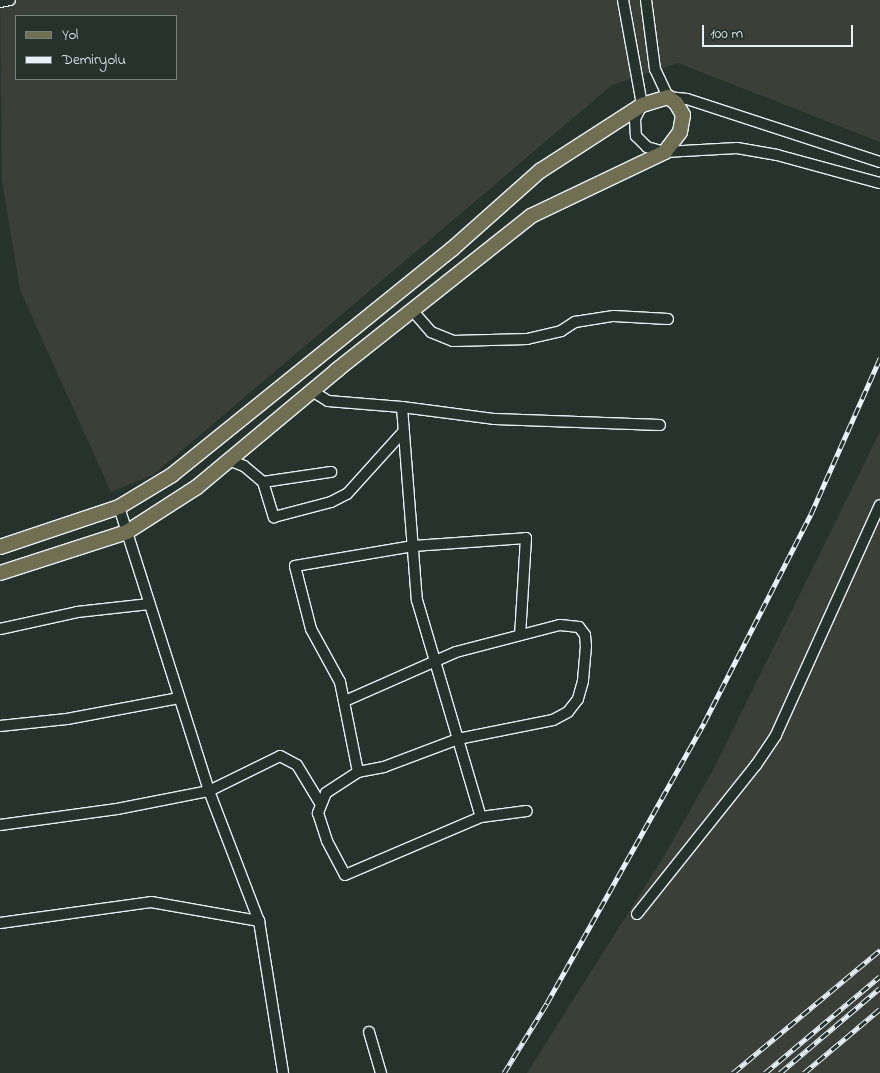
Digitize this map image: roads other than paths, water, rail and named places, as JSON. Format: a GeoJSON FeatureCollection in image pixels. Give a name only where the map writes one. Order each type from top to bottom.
{"type":"FeatureCollection","features":[{"type":"Feature","properties":{"kind":"main road"},"geometry":{"type":"LineString","coordinates":[[0,547],[119,507],[172,475],[452,249],[540,171],[642,105],[668,97],[683,115],[680,132],[665,152],[531,216],[312,391],[197,487],[127,532],[0,572]]}},
{"type":"Feature","properties":{"kind":"street"},"geometry":{"type":"LineString","coordinates":[[0,2],[10,0]]}},
{"type":"Feature","properties":{"kind":"street"},"geometry":{"type":"LineString","coordinates":[[623,0],[642,105],[635,119],[636,136],[647,147],[665,152],[737,148],[777,155],[880,183]]}},
{"type":"Feature","properties":{"kind":"street"},"geometry":{"type":"LineString","coordinates":[[646,0],[655,69],[668,97],[687,99],[880,162]]}},
{"type":"Feature","properties":{"kind":"street"},"geometry":{"type":"LineString","coordinates":[[412,310],[431,332],[453,341],[527,339],[561,331],[575,322],[614,316],[668,319]]}},
{"type":"Feature","properties":{"kind":"street"},"geometry":{"type":"LineString","coordinates":[[312,391],[328,401],[402,407],[495,419],[660,425]]}},
{"type":"Feature","properties":{"kind":"street"},"geometry":{"type":"LineString","coordinates":[[402,407],[417,600],[434,665],[481,817]]}},
{"type":"Feature","properties":{"kind":"street"},"geometry":{"type":"LineString","coordinates":[[229,460],[244,466],[264,482],[274,517],[331,502],[347,494],[403,432]]}},
{"type":"Feature","properties":{"kind":"street"},"geometry":{"type":"LineString","coordinates":[[264,482],[331,472]]}},
{"type":"Feature","properties":{"kind":"street"},"geometry":{"type":"LineString","coordinates":[[637,914],[756,765],[776,735],[880,505]]}},
{"type":"Feature","properties":{"kind":"street"},"geometry":{"type":"LineString","coordinates":[[119,507],[209,791],[259,921],[283,1073]]}},
{"type":"Feature","properties":{"kind":"street"},"geometry":{"type":"LineString","coordinates":[[358,772],[346,701],[340,682],[311,629],[295,566],[413,546],[526,538],[520,635]]}},
{"type":"Feature","properties":{"kind":"street"},"geometry":{"type":"LineString","coordinates":[[0,629],[77,612],[150,604]]}},
{"type":"Feature","properties":{"kind":"street"},"geometry":{"type":"LineString","coordinates":[[320,803],[336,785],[358,772],[384,767],[458,739],[553,720],[568,712],[578,699],[586,646],[581,629],[560,626],[520,635],[456,652],[434,665],[346,701]]}},
{"type":"Feature","properties":{"kind":"street"},"geometry":{"type":"LineString","coordinates":[[0,726],[67,719],[179,698]]}},
{"type":"Feature","properties":{"kind":"street"},"geometry":{"type":"LineString","coordinates":[[0,825],[118,809],[209,791],[280,756],[294,761],[320,803],[320,825],[345,875],[481,817],[527,811]]}},
{"type":"Feature","properties":{"kind":"street"},"geometry":{"type":"LineString","coordinates":[[0,922],[151,902],[259,921]]}},
{"type":"Feature","properties":{"kind":"street"},"geometry":{"type":"LineString","coordinates":[[369,1032],[381,1073]]}},
{"type":"Feature","properties":{"kind":"railway"},"geometry":{"type":"LineString","coordinates":[[504,1073],[547,1003],[704,723],[811,514],[880,358]]}},
{"type":"Feature","properties":{"kind":"railway"},"geometry":{"type":"LineString","coordinates":[[733,1073],[880,950]]}},
{"type":"Feature","properties":{"kind":"railway"},"geometry":{"type":"LineString","coordinates":[[765,1073],[880,976]]}},
{"type":"Feature","properties":{"kind":"railway"},"geometry":{"type":"LineString","coordinates":[[780,1073],[880,988]]}},
{"type":"Feature","properties":{"kind":"railway"},"geometry":{"type":"LineString","coordinates":[[804,1073],[880,1009]]}}]}
